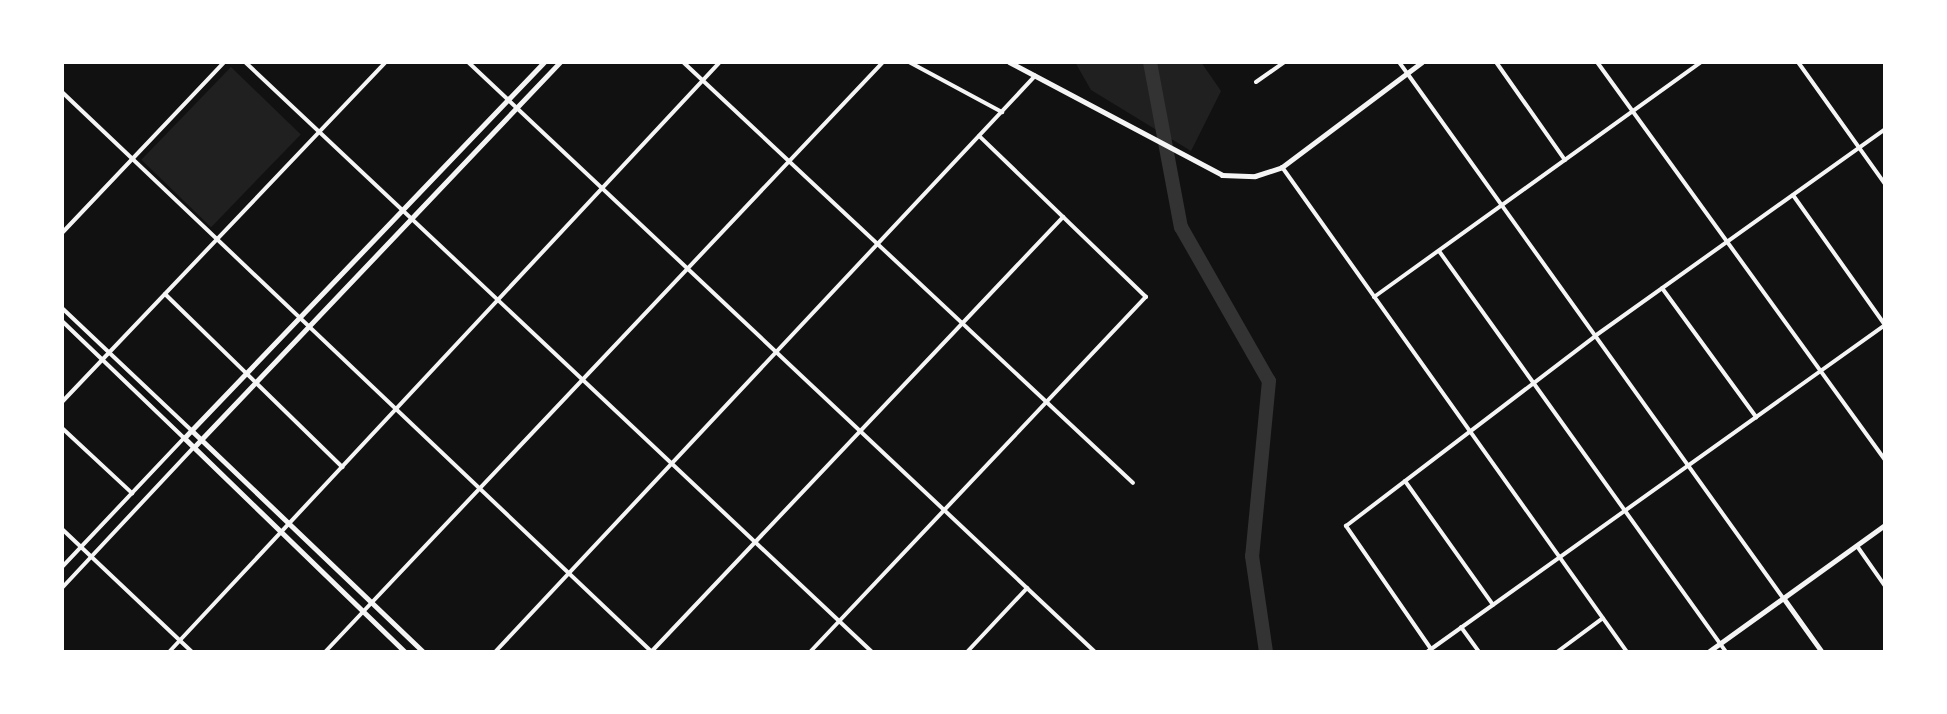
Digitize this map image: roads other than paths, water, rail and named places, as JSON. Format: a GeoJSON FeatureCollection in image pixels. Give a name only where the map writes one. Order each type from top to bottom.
{"type":"FeatureCollection","features":[{"type":"Feature","properties":{"kind":"main road"},"geometry":{"type":"LineString","coordinates":[[405,652],[184,438],[544,62]]}},
{"type":"Feature","properties":{"kind":"main road"},"geometry":{"type":"LineString","coordinates":[[194,447],[560,62]]}},
{"type":"Feature","properties":{"kind":"main road"},"geometry":{"type":"LineString","coordinates":[[1009,62],[1222,175],[1282,167],[1422,62]]}},
{"type":"Feature","properties":{"kind":"main road"},"geometry":{"type":"LineString","coordinates":[[191,430],[423,652]]}},
{"type":"Feature","properties":{"kind":"main road"},"geometry":{"type":"LineString","coordinates":[[1708,652],[1885,525]]}},
{"type":"Feature","properties":{"kind":"main road"},"geometry":{"type":"LineString","coordinates":[[1784,599],[1822,652]]}},
{"type":"Feature","properties":{"kind":"street"},"geometry":{"type":"LineString","coordinates":[[62,233],[224,62]]}},
{"type":"Feature","properties":{"kind":"street"},"geometry":{"type":"LineString","coordinates":[[245,62],[872,652]]}},
{"type":"Feature","properties":{"kind":"street"},"geometry":{"type":"LineString","coordinates":[[62,402],[386,62]]}},
{"type":"Feature","properties":{"kind":"street"},"geometry":{"type":"LineString","coordinates":[[468,62],[1095,652]]}},
{"type":"Feature","properties":{"kind":"street"},"geometry":{"type":"LineString","coordinates":[[683,62],[1133,483]]}},
{"type":"Feature","properties":{"kind":"street"},"geometry":{"type":"LineString","coordinates":[[169,652],[720,62]]}},
{"type":"Feature","properties":{"kind":"street"},"geometry":{"type":"LineString","coordinates":[[325,652],[586,382],[883,62]]}},
{"type":"Feature","properties":{"kind":"street"},"geometry":{"type":"LineString","coordinates":[[909,62],[1002,112]]}},
{"type":"Feature","properties":{"kind":"street"},"geometry":{"type":"LineString","coordinates":[[1256,82],[1285,62]]}},
{"type":"Feature","properties":{"kind":"street"},"geometry":{"type":"LineString","coordinates":[[1399,62],[1784,599]]}},
{"type":"Feature","properties":{"kind":"street"},"geometry":{"type":"LineString","coordinates":[[1496,62],[1565,160]]}},
{"type":"Feature","properties":{"kind":"street"},"geometry":{"type":"LineString","coordinates":[[1597,62],[1885,460]]}},
{"type":"Feature","properties":{"kind":"street"},"geometry":{"type":"LineString","coordinates":[[1374,297],[1701,62]]}},
{"type":"Feature","properties":{"kind":"street"},"geometry":{"type":"LineString","coordinates":[[1798,62],[1885,184]]}},
{"type":"Feature","properties":{"kind":"street"},"geometry":{"type":"LineString","coordinates":[[495,652],[1035,76]]}},
{"type":"Feature","properties":{"kind":"street"},"geometry":{"type":"LineString","coordinates":[[62,92],[651,652],[1063,217]]}},
{"type":"Feature","properties":{"kind":"street"},"geometry":{"type":"LineString","coordinates":[[1793,195],[1885,325],[1429,651],[1346,526],[1595,336],[1885,129]]}},
{"type":"Feature","properties":{"kind":"street"},"geometry":{"type":"LineString","coordinates":[[810,652],[1146,297],[979,136]]}},
{"type":"Feature","properties":{"kind":"street"},"geometry":{"type":"LineString","coordinates":[[1282,167],[1627,652]]}},
{"type":"Feature","properties":{"kind":"street"},"geometry":{"type":"LineString","coordinates":[[1439,251],[1726,652]]}},
{"type":"Feature","properties":{"kind":"street"},"geometry":{"type":"LineString","coordinates":[[1662,288],[1756,417]]}},
{"type":"Feature","properties":{"kind":"street"},"geometry":{"type":"LineString","coordinates":[[165,294],[342,467]]}},
{"type":"Feature","properties":{"kind":"street"},"geometry":{"type":"LineString","coordinates":[[62,308],[191,430]]}},
{"type":"Feature","properties":{"kind":"street"},"geometry":{"type":"LineString","coordinates":[[62,321],[184,438],[62,567]]}},
{"type":"Feature","properties":{"kind":"street"},"geometry":{"type":"LineString","coordinates":[[62,428],[132,493]]}},
{"type":"Feature","properties":{"kind":"street"},"geometry":{"type":"LineString","coordinates":[[62,588],[194,447]]}},
{"type":"Feature","properties":{"kind":"street"},"geometry":{"type":"LineString","coordinates":[[1405,481],[1493,605]]}},
{"type":"Feature","properties":{"kind":"street"},"geometry":{"type":"LineString","coordinates":[[62,529],[192,652]]}},
{"type":"Feature","properties":{"kind":"street"},"geometry":{"type":"LineString","coordinates":[[1857,546],[1885,586]]}},
{"type":"Feature","properties":{"kind":"street"},"geometry":{"type":"LineString","coordinates":[[967,652],[1027,588]]}},
{"type":"Feature","properties":{"kind":"street"},"geometry":{"type":"LineString","coordinates":[[1557,652],[1603,618]]}},
{"type":"Feature","properties":{"kind":"street"},"geometry":{"type":"LineString","coordinates":[[1461,627],[1479,652]]}},
{"type":"Feature","properties":{"kind":"waterway"},"geometry":{"type":"LineString","coordinates":[[1150,62],[1181,227],[1269,381],[1252,556],[1266,652]]}}]}
